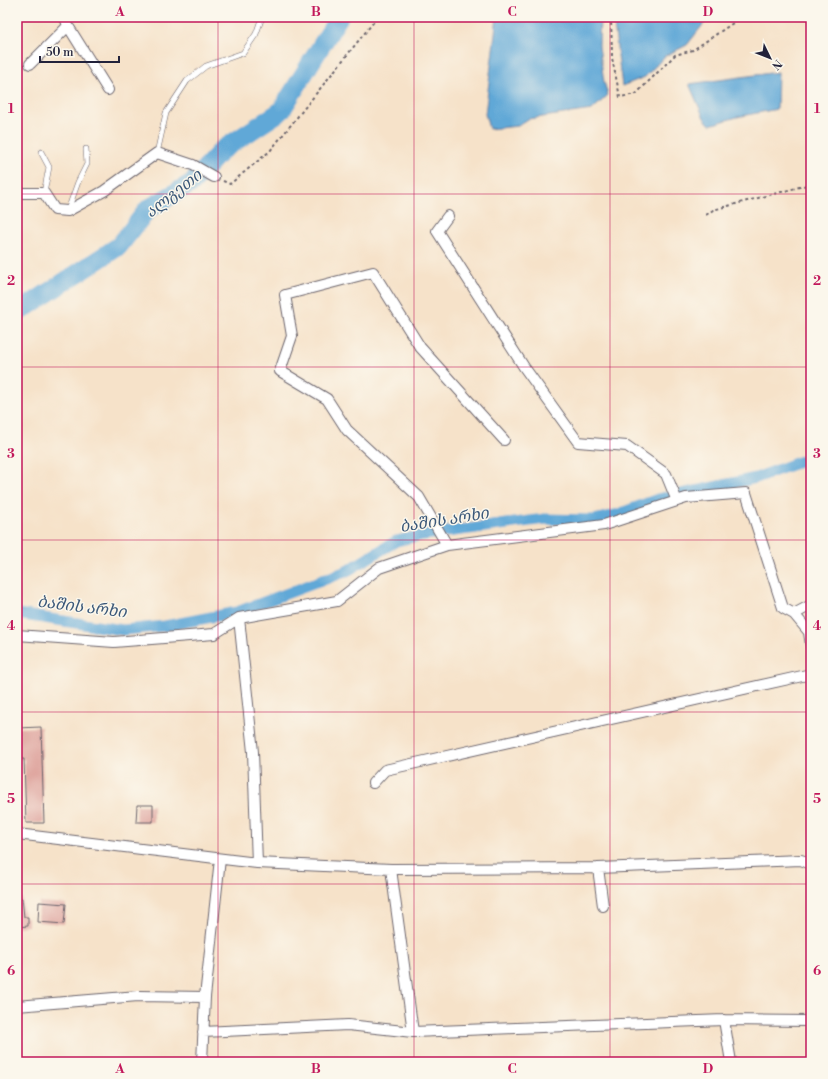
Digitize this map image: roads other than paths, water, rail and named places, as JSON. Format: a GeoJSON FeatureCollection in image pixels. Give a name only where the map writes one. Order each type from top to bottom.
{"type":"FeatureCollection","features":[{"type":"Feature","properties":{"kind":"street"},"geometry":{"type":"LineString","coordinates":[[30,64],[66,21],[108,90]]}},
{"type":"Feature","properties":{"kind":"street"},"geometry":{"type":"LineString","coordinates":[[17,193],[44,193],[55,210],[68,211],[104,191],[157,153],[193,165],[214,177]]}},
{"type":"Feature","properties":{"kind":"street"},"geometry":{"type":"LineString","coordinates":[[448,216],[437,231],[524,367],[578,442],[627,446],[666,474],[677,501]]}},
{"type":"Feature","properties":{"kind":"street"},"geometry":{"type":"LineString","coordinates":[[447,545],[419,497],[347,430],[327,398],[280,371],[292,336],[285,294],[373,272],[420,347],[504,440]]}},
{"type":"Feature","properties":{"kind":"street"},"geometry":{"type":"LineString","coordinates":[[17,635],[114,642],[214,634],[239,618],[337,601],[379,568],[447,545],[604,525],[686,498],[746,493],[783,608],[794,614],[808,632],[811,646]]}},
{"type":"Feature","properties":{"kind":"street"},"geometry":{"type":"LineString","coordinates":[[794,614],[811,605]]}},
{"type":"Feature","properties":{"kind":"street"},"geometry":{"type":"LineString","coordinates":[[239,618],[253,752],[257,863]]}},
{"type":"Feature","properties":{"kind":"street"},"geometry":{"type":"LineString","coordinates":[[373,782],[385,770],[811,674]]}},
{"type":"Feature","properties":{"kind":"street"},"geometry":{"type":"LineString","coordinates":[[17,834],[257,863],[391,869],[598,868],[801,860],[811,864]]}},
{"type":"Feature","properties":{"kind":"street"},"geometry":{"type":"LineString","coordinates":[[202,1062],[205,996],[220,859]]}},
{"type":"Feature","properties":{"kind":"street"},"geometry":{"type":"LineString","coordinates":[[598,868],[603,906]]}},
{"type":"Feature","properties":{"kind":"street"},"geometry":{"type":"LineString","coordinates":[[391,869],[413,1032]]}},
{"type":"Feature","properties":{"kind":"street"},"geometry":{"type":"LineString","coordinates":[[17,1006],[138,996],[205,996]]}},
{"type":"Feature","properties":{"kind":"street"},"geometry":{"type":"LineString","coordinates":[[203,1032],[348,1026],[413,1032],[724,1020],[811,1021]]}},
{"type":"Feature","properties":{"kind":"street"},"geometry":{"type":"LineString","coordinates":[[724,1020],[731,1062]]}},
{"type":"Feature","properties":{"kind":"lane"},"geometry":{"type":"LineString","coordinates":[[157,153],[166,113],[187,81],[206,66],[243,53],[256,34],[262,17]]}},
{"type":"Feature","properties":{"kind":"lane"},"geometry":{"type":"LineString","coordinates":[[68,211],[78,182],[87,164],[86,149]]}},
{"type":"Feature","properties":{"kind":"lane"},"geometry":{"type":"LineString","coordinates":[[41,152],[49,167],[44,193]]}},
{"type":"Feature","properties":{"kind":"water"},"geometry":{"type":"Polygon","coordinates":[[[497,17],[600,17],[599,46],[604,82],[608,95],[592,110],[528,119],[518,126],[489,129],[485,114],[497,17]]]}},
{"type":"Feature","properties":{"kind":"water"},"geometry":{"type":"Polygon","coordinates":[[[613,17],[709,17],[687,45],[665,56],[645,77],[622,86],[613,17]]]}},
{"type":"Feature","properties":{"kind":"water"},"geometry":{"type":"Polygon","coordinates":[[[778,72],[777,109],[737,117],[710,125],[704,118],[689,84],[778,72]]]}},
{"type":"Feature","properties":{"kind":"waterway","name":"ალგეთი"},"geometry":{"type":"LineString","coordinates":[[17,313],[119,246],[148,209],[192,183],[222,150],[281,111],[339,17]]}},
{"type":"Feature","properties":{"kind":"waterway","name":"ბაშის არხი"},"geometry":{"type":"LineString","coordinates":[[17,614],[123,630],[165,626],[237,612],[347,571],[396,541],[423,535],[545,519],[594,520],[619,514],[658,499],[756,478],[811,457]]}}]}
